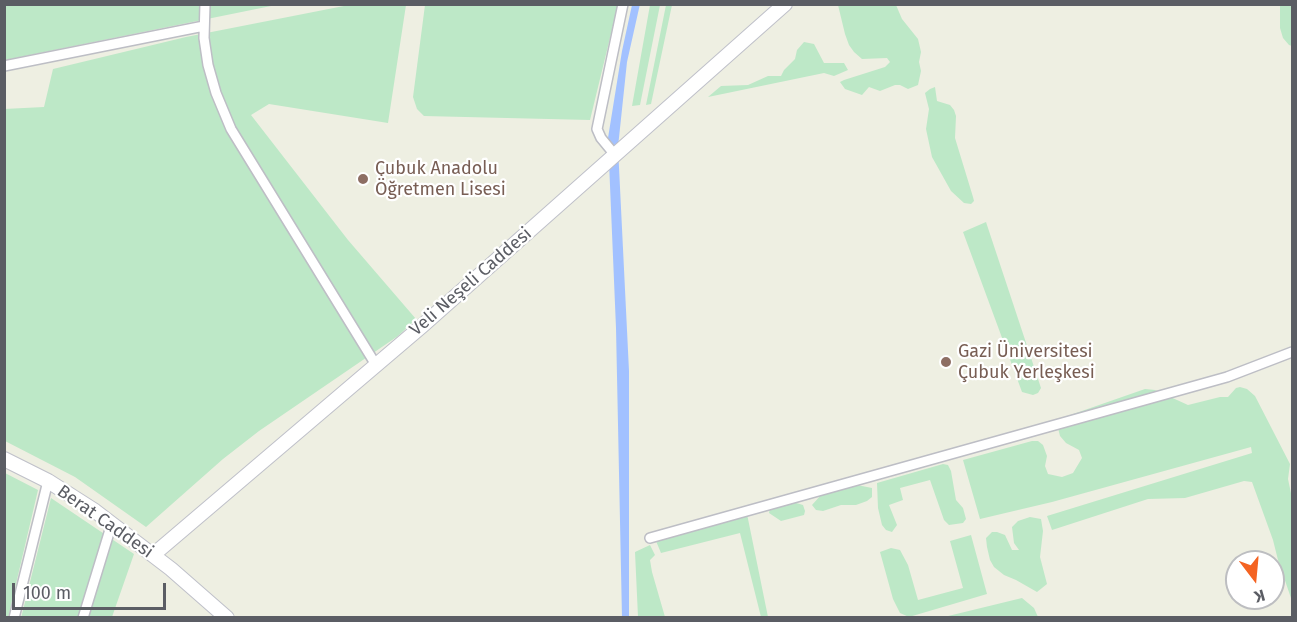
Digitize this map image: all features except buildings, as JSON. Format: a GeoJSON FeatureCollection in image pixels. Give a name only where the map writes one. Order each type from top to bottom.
{"type":"FeatureCollection","features":[{"type":"Feature","properties":{"kind":"street"},"geometry":{"type":"LineString","coordinates":[[205,4],[205,51],[211,80],[231,129],[376,365]]}},
{"type":"Feature","properties":{"kind":"street"},"geometry":{"type":"LineString","coordinates":[[615,156],[597,129],[623,4]]}},
{"type":"Feature","properties":{"kind":"street","name":"Veli Neşeli Caddesi"},"geometry":{"type":"LineString","coordinates":[[153,555],[376,365],[785,4]]}},
{"type":"Feature","properties":{"kind":"street"},"geometry":{"type":"LineString","coordinates":[[4,66],[204,26]]}},
{"type":"Feature","properties":{"kind":"street"},"geometry":{"type":"LineString","coordinates":[[650,538],[1227,377],[1293,352]]}},
{"type":"Feature","properties":{"kind":"street","name":"Berat Caddesi"},"geometry":{"type":"LineString","coordinates":[[4,459],[48,482],[112,523],[227,618]]}},
{"type":"Feature","properties":{"kind":"street"},"geometry":{"type":"LineString","coordinates":[[14,618],[48,482]]}},
{"type":"Feature","properties":{"kind":"street"},"geometry":{"type":"LineString","coordinates":[[83,618],[112,523]]}},
{"type":"Feature","properties":{"kind":"green space"},"geometry":{"type":"Polygon","coordinates":[[[5,5],[276,5],[5,60],[5,5]]]}},
{"type":"Feature","properties":{"kind":"green space"},"geometry":{"type":"Polygon","coordinates":[[[349,5],[406,5],[388,123],[269,104],[251,115],[348,240],[416,319],[398,336],[259,431],[223,459],[146,527],[75,477],[5,441],[4,109],[44,107],[53,69],[186,37],[349,5]]]}},
{"type":"Feature","properties":{"kind":"green space"},"geometry":{"type":"Polygon","coordinates":[[[425,5],[618,5],[590,120],[424,116],[417,109],[413,97],[425,5]]]}},
{"type":"Feature","properties":{"kind":"green space"},"geometry":{"type":"Polygon","coordinates":[[[650,5],[660,5],[640,105],[632,106],[650,5]]]}},
{"type":"Feature","properties":{"kind":"green space"},"geometry":{"type":"Polygon","coordinates":[[[666,5],[672,5],[651,104],[646,105],[666,5]]]}},
{"type":"Feature","properties":{"kind":"green space"},"geometry":{"type":"Polygon","coordinates":[[[838,5],[896,5],[902,19],[918,39],[921,71],[918,85],[908,89],[895,85],[880,91],[869,87],[862,95],[845,89],[840,82],[885,67],[890,62],[887,58],[862,59],[854,52],[845,34],[838,5]]]}},
{"type":"Feature","properties":{"kind":"green space"},"geometry":{"type":"Polygon","coordinates":[[[1280,5],[1292,5],[1292,46],[1283,38],[1280,28],[1280,5]]]}},
{"type":"Feature","properties":{"kind":"green space"},"geometry":{"type":"Polygon","coordinates":[[[804,42],[814,44],[824,63],[844,63],[848,70],[834,76],[824,73],[708,97],[721,86],[748,85],[768,76],[781,76],[795,59],[797,50],[804,42]]]}},
{"type":"Feature","properties":{"kind":"green space"},"geometry":{"type":"Polygon","coordinates":[[[935,87],[937,101],[950,105],[956,116],[955,138],[974,201],[971,204],[964,203],[951,191],[932,157],[926,129],[929,109],[925,93],[935,87]]]}},
{"type":"Feature","properties":{"kind":"green space"},"geometry":{"type":"Polygon","coordinates":[[[986,222],[1041,388],[1033,395],[1022,392],[963,232],[986,222]]]}},
{"type":"Feature","properties":{"kind":"green space"},"geometry":{"type":"Polygon","coordinates":[[[1236,388],[1247,389],[1255,396],[1290,464],[1288,479],[1292,498],[1292,601],[1285,580],[1285,550],[1276,550],[1252,482],[1244,481],[1185,498],[1148,499],[1052,530],[1047,516],[1252,453],[1251,447],[1052,502],[980,519],[963,460],[1038,441],[1043,445],[1047,456],[1045,466],[1048,474],[1062,477],[1073,473],[1082,458],[1079,450],[1066,443],[1060,436],[1056,420],[1145,389],[1155,390],[1188,405],[1228,397],[1236,388]]]}},
{"type":"Feature","properties":{"kind":"green space"},"geometry":{"type":"Polygon","coordinates":[[[943,464],[948,465],[951,471],[956,500],[963,508],[966,519],[963,523],[949,525],[944,520],[930,480],[900,488],[903,500],[889,505],[897,525],[892,532],[886,530],[882,525],[878,508],[877,483],[943,464]]]}},
{"type":"Feature","properties":{"kind":"green space"},"geometry":{"type":"Polygon","coordinates":[[[5,473],[38,490],[8,618],[4,617],[5,473]]]}},
{"type":"Feature","properties":{"kind":"green space"},"geometry":{"type":"Polygon","coordinates":[[[857,485],[872,488],[872,497],[856,505],[841,505],[823,511],[816,510],[812,505],[821,495],[857,485]]]}},
{"type":"Feature","properties":{"kind":"green space"},"geometry":{"type":"Polygon","coordinates":[[[51,498],[134,554],[112,617],[21,618],[51,498]]]}},
{"type":"Feature","properties":{"kind":"green space"},"geometry":{"type":"Polygon","coordinates":[[[793,502],[803,505],[804,515],[781,521],[769,513],[770,508],[793,502]]]}},
{"type":"Feature","properties":{"kind":"green space"},"geometry":{"type":"Polygon","coordinates":[[[747,514],[768,617],[761,617],[740,533],[661,553],[656,541],[747,514]]]}},
{"type":"Feature","properties":{"kind":"green space"},"geometry":{"type":"Polygon","coordinates":[[[1030,517],[1041,519],[1043,531],[1040,557],[1047,584],[1037,592],[1004,575],[994,567],[990,560],[986,538],[992,532],[997,532],[1005,535],[1012,550],[1019,550],[1014,543],[1012,527],[1018,521],[1030,517]]]}},
{"type":"Feature","properties":{"kind":"green space"},"geometry":{"type":"Polygon","coordinates":[[[971,535],[987,594],[909,617],[900,613],[893,599],[880,552],[891,548],[900,550],[908,565],[918,600],[963,588],[950,541],[971,535]]]}},
{"type":"Feature","properties":{"kind":"green space"},"geometry":{"type":"Polygon","coordinates":[[[650,545],[655,555],[650,560],[652,572],[665,617],[638,617],[635,552],[650,545]]]}},
{"type":"Feature","properties":{"kind":"green space"},"geometry":{"type":"Polygon","coordinates":[[[1022,598],[1034,608],[1038,617],[944,617],[1022,598]]]}},
{"type":"Feature","properties":{"kind":"water"},"geometry":{"type":"Polygon","coordinates":[[[640,4],[627,62],[618,147],[629,371],[629,617],[622,618],[616,328],[608,138],[632,5],[640,4]]]}},
{"type":"Feature","properties":{"kind":"place","name":"Çubuk Anadolu Öğretmen Lisesi"},"geometry":{"type":"Point","coordinates":[363,179]}},
{"type":"Feature","properties":{"kind":"place","name":"Gazi Üniversitesi Çubuk Yerleşkesi"},"geometry":{"type":"Point","coordinates":[946,362]}}]}
